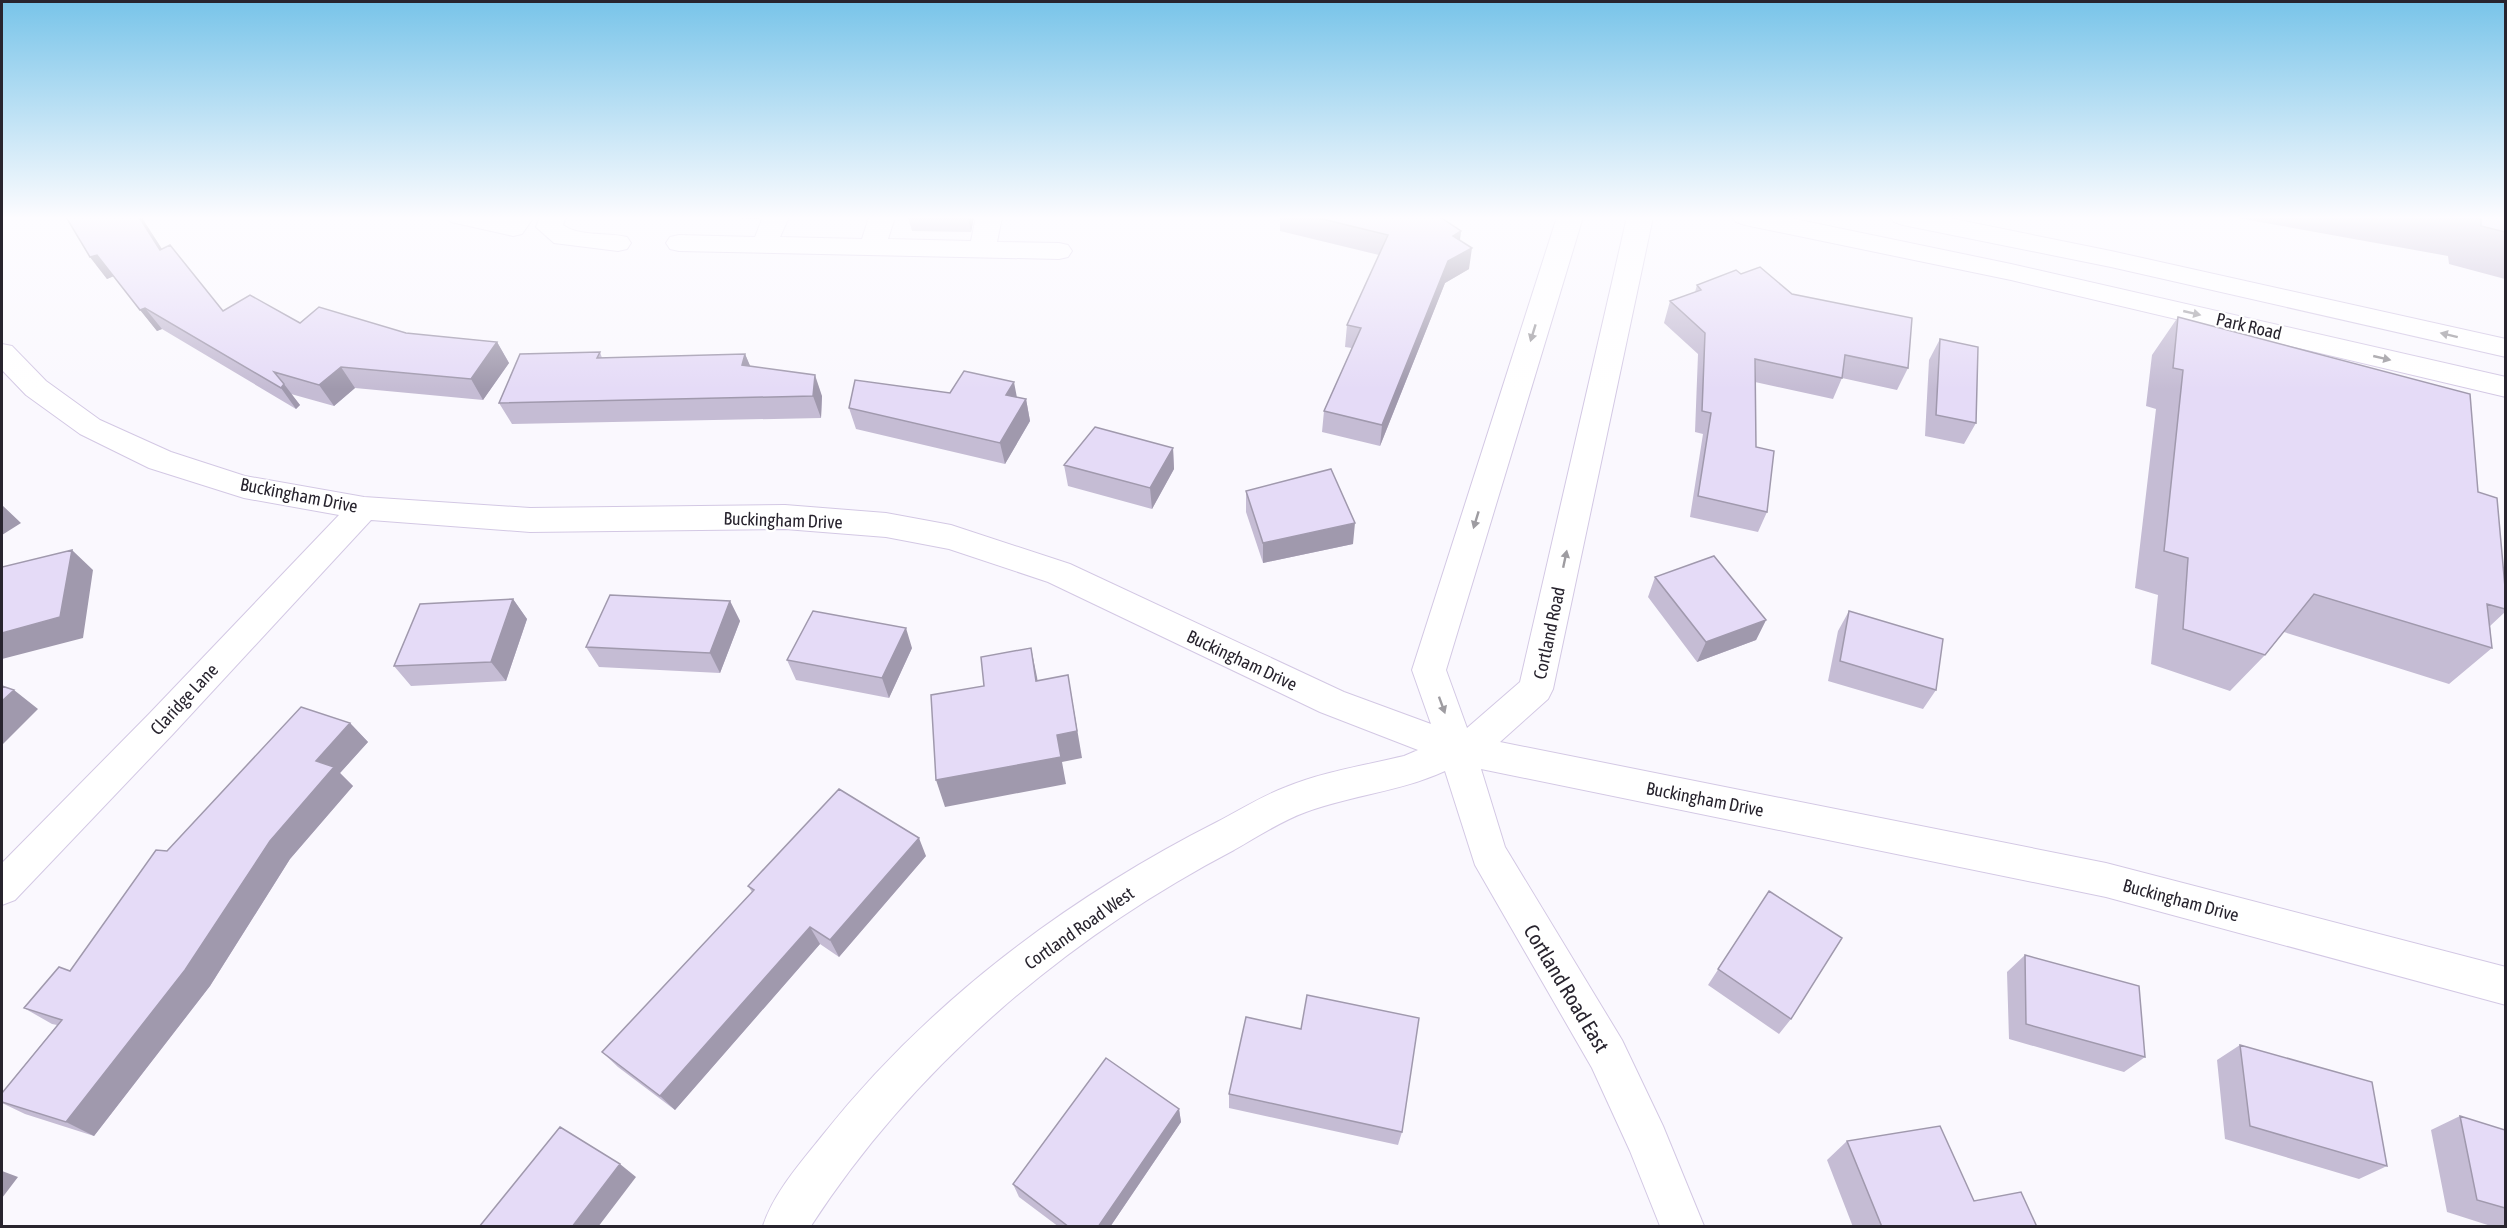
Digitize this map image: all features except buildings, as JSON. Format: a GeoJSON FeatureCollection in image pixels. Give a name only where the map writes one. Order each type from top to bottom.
{"type":"FeatureCollection","features":[{"type":"Feature","properties":{"kind":"street"},"geometry":{"type":"LineString","coordinates":[[1458,748],[1430,670],[1552,274]]}},
{"type":"Feature","properties":{"kind":"street","name":"Cortland Road"},"geometry":{"type":"LineString","coordinates":[[1458,748],[1482,737],[1536,689],[1627,274]]}},
{"type":"Feature","properties":{"kind":"street","name":"Park Road"},"geometry":{"type":"LineString","coordinates":[[2021,274],[2505,387]]}},
{"type":"Feature","properties":{"kind":"street","name":"Park Road"},"geometry":{"type":"LineString","coordinates":[[2177,274],[2505,348]]}},
{"type":"Feature","properties":{"kind":"street","name":"Buckingham Drive"},"geometry":{"type":"LineString","coordinates":[[2,354],[36,388],[90,427],[160,460],[244,486],[364,508],[530,520],[785,517],[886,525],[951,537],[1059,573],[1332,702],[1458,748],[2106,880],[2505,986]]}},
{"type":"Feature","properties":{"kind":"street","name":"Claridge Lane"},"geometry":{"type":"LineString","coordinates":[[2,888],[162,724],[364,508]]}},
{"type":"Feature","properties":{"kind":"street","name":"Cortland Road West"},"geometry":{"type":"LineString","coordinates":[[785,1227],[820,1173],[862,1119],[952,1025],[1045,949],[1129,891],[1186,856],[1298,798],[1410,770],[1458,748]]}},
{"type":"Feature","properties":{"kind":"street","name":"Cortland Road East"},"geometry":{"type":"LineString","coordinates":[[1458,748],[1488,854],[1607,1054],[1648,1141],[1682,1227]]}}]}
